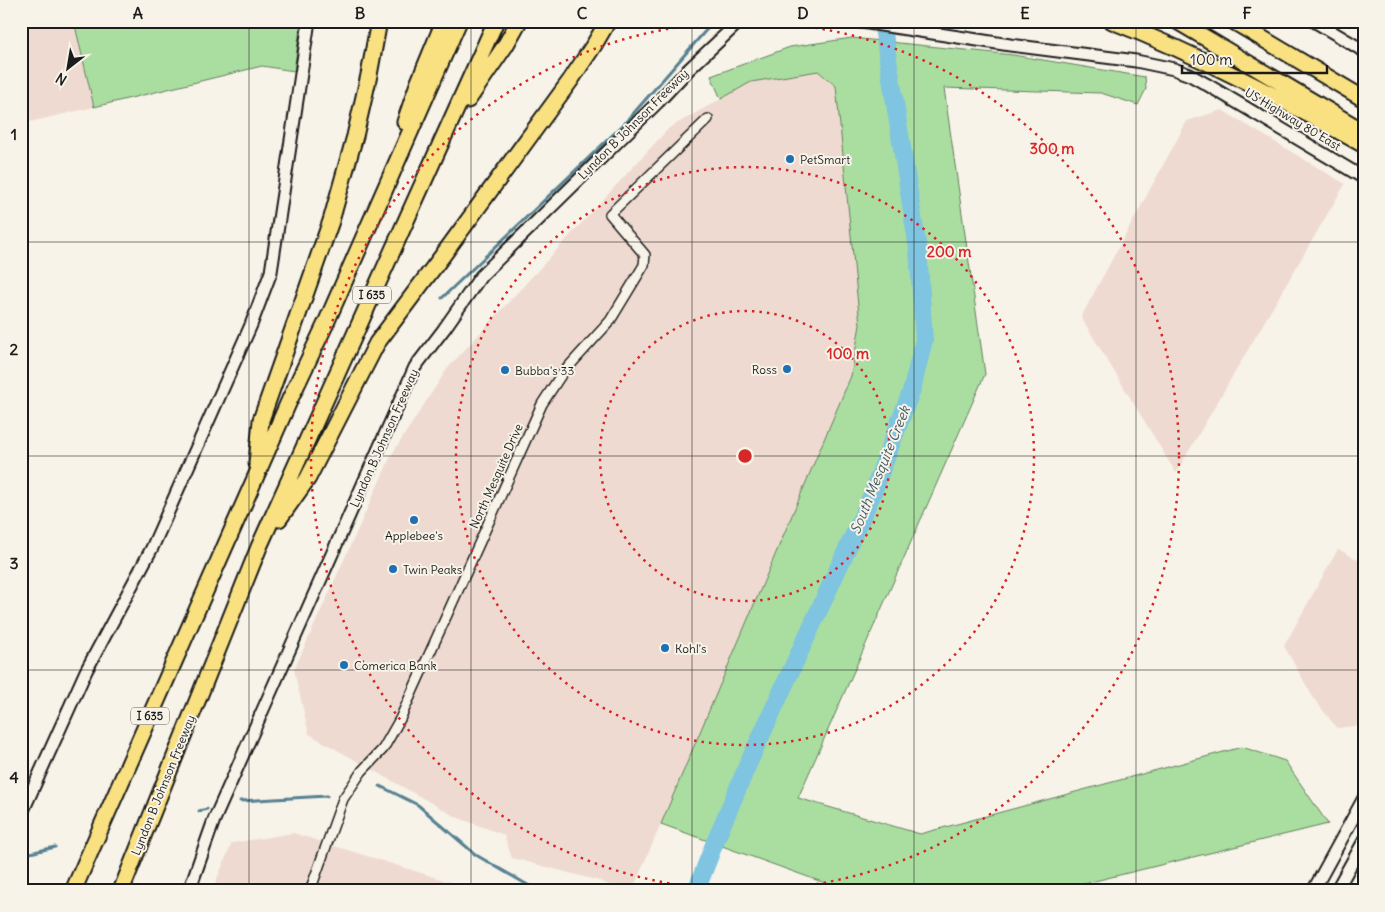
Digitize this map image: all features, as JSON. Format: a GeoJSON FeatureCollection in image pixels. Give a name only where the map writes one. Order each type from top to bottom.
{"type":"FeatureCollection","features":[{"type":"Feature","properties":{"kind":"highway"},"geometry":{"type":"LineString","coordinates":[[256,478],[261,420],[331,221],[355,136],[369,75],[378,21]]}},
{"type":"Feature","properties":{"kind":"highway"},"geometry":{"type":"LineString","coordinates":[[374,213],[418,84],[444,21]]}},
{"type":"Feature","properties":{"kind":"highway","name":"I 635"},"geometry":{"type":"LineString","coordinates":[[73,891],[460,21]]}},
{"type":"Feature","properties":{"kind":"highway","name":"Lyndon B Johnson Freeway"},"geometry":{"type":"LineString","coordinates":[[121,891],[259,547],[496,21]]}},
{"type":"Feature","properties":{"kind":"highway"},"geometry":{"type":"LineString","coordinates":[[445,132],[505,46],[519,21]]}},
{"type":"Feature","properties":{"kind":"highway"},"geometry":{"type":"LineString","coordinates":[[259,547],[308,478],[377,342],[443,255],[582,63],[608,21]]}},
{"type":"Feature","properties":{"kind":"highway"},"geometry":{"type":"LineString","coordinates":[[1112,21],[1169,44],[1246,81],[1364,144]]}},
{"type":"Feature","properties":{"kind":"highway"},"geometry":{"type":"LineString","coordinates":[[1177,21],[1364,132]]}},
{"type":"Feature","properties":{"kind":"highway"},"geometry":{"type":"LineString","coordinates":[[1233,21],[1364,99]]}},
{"type":"Feature","properties":{"kind":"highway"},"geometry":{"type":"LineString","coordinates":[[1252,21],[1290,56]]}},
{"type":"Feature","properties":{"kind":"main road"},"geometry":{"type":"LineString","coordinates":[[21,815],[86,671],[152,548],[251,325],[271,272],[309,21]]}},
{"type":"Feature","properties":{"kind":"main road","name":"Lyndon B Johnson Freeway"},"geometry":{"type":"LineString","coordinates":[[189,891],[196,867],[222,803],[415,367],[444,329],[480,276],[740,21]]}},
{"type":"Feature","properties":{"kind":"main road","name":"US Highway 80 East"},"geometry":{"type":"LineString","coordinates":[[855,21],[1136,61],[1174,69],[1190,75],[1364,178]]}},
{"type":"Feature","properties":{"kind":"main road"},"geometry":{"type":"LineString","coordinates":[[1314,21],[1364,51]]}},
{"type":"Feature","properties":{"kind":"main road"},"geometry":{"type":"LineString","coordinates":[[1313,891],[1364,798]]}},
{"type":"Feature","properties":{"kind":"main road"},"geometry":{"type":"LineString","coordinates":[[1336,891],[1364,841]]}},
{"type":"Feature","properties":{"kind":"street","name":"North Mesquite Drive"},"geometry":{"type":"LineString","coordinates":[[310,891],[343,799],[362,772],[383,749],[400,719],[542,404],[561,375],[610,321],[644,266],[645,255],[610,214],[708,119]]}},
{"type":"Feature","properties":{"kind":"shaded area"},"geometry":{"type":"Polygon","coordinates":[[[21,21],[74,21],[94,107],[21,124],[21,21]]]}},
{"type":"Feature","properties":{"kind":"shaded area"},"geometry":{"type":"Polygon","coordinates":[[[818,71],[836,86],[860,325],[851,376],[735,653],[632,891],[622,891],[600,881],[512,858],[504,835],[456,817],[309,734],[294,670],[392,454],[447,369],[669,128],[751,82],[818,71]]]}},
{"type":"Feature","properties":{"kind":"shaded area"},"geometry":{"type":"Polygon","coordinates":[[[1222,110],[1345,184],[1176,473],[1081,317],[1187,121],[1222,110]]]}},
{"type":"Feature","properties":{"kind":"shaded area"},"geometry":{"type":"Polygon","coordinates":[[[1338,549],[1364,563],[1364,725],[1337,728],[1314,699],[1284,646],[1338,549]]]}},
{"type":"Feature","properties":{"kind":"shaded area"},"geometry":{"type":"Polygon","coordinates":[[[293,833],[479,891],[212,891],[232,843],[293,833]]]}},
{"type":"Feature","properties":{"kind":"green space"},"geometry":{"type":"Polygon","coordinates":[[[74,21],[301,21],[294,71],[262,66],[94,107],[74,21]]]}},
{"type":"Feature","properties":{"kind":"green space"},"geometry":{"type":"Polygon","coordinates":[[[852,38],[1013,55],[1145,77],[1146,89],[1138,105],[1101,93],[944,88],[985,374],[798,798],[920,834],[1242,747],[1285,761],[1328,824],[1054,891],[847,891],[661,824],[851,376],[860,325],[836,86],[818,71],[751,82],[721,99],[711,76],[790,47],[852,38]]]}},
{"type":"Feature","properties":{"kind":"waterway"},"geometry":{"type":"LineString","coordinates":[[442,298],[625,123],[714,21]]}},
{"type":"Feature","properties":{"kind":"waterway","name":"South Mesquite Creek"},"geometry":{"type":"LineString","coordinates":[[696,891],[749,762],[872,495],[912,389],[924,340],[918,249],[882,21]]}},
{"type":"Feature","properties":{"kind":"waterway"},"geometry":{"type":"LineString","coordinates":[[380,786],[418,805],[476,855],[538,891]]}},
{"type":"Feature","properties":{"kind":"waterway"},"geometry":{"type":"LineString","coordinates":[[240,801],[327,796]]}},
{"type":"Feature","properties":{"kind":"waterway"},"geometry":{"type":"LineString","coordinates":[[199,811],[207,809]]}},
{"type":"Feature","properties":{"kind":"waterway"},"geometry":{"type":"LineString","coordinates":[[22,855],[55,847]]}},
{"type":"Feature","properties":{"kind":"place","name":"PetSmart"},"geometry":{"type":"Point","coordinates":[790,159]}},
{"type":"Feature","properties":{"kind":"place","name":"Ross"},"geometry":{"type":"Point","coordinates":[787,369]}},
{"type":"Feature","properties":{"kind":"place","name":"Bubba's 33"},"geometry":{"type":"Point","coordinates":[505,370]}},
{"type":"Feature","properties":{"kind":"place","name":"Applebee's"},"geometry":{"type":"Point","coordinates":[414,520]}},
{"type":"Feature","properties":{"kind":"place","name":"Twin Peaks"},"geometry":{"type":"Point","coordinates":[393,569]}},
{"type":"Feature","properties":{"kind":"place","name":"Kohl's"},"geometry":{"type":"Point","coordinates":[665,648]}},
{"type":"Feature","properties":{"kind":"place","name":"Comerica Bank"},"geometry":{"type":"Point","coordinates":[344,665]}}]}
